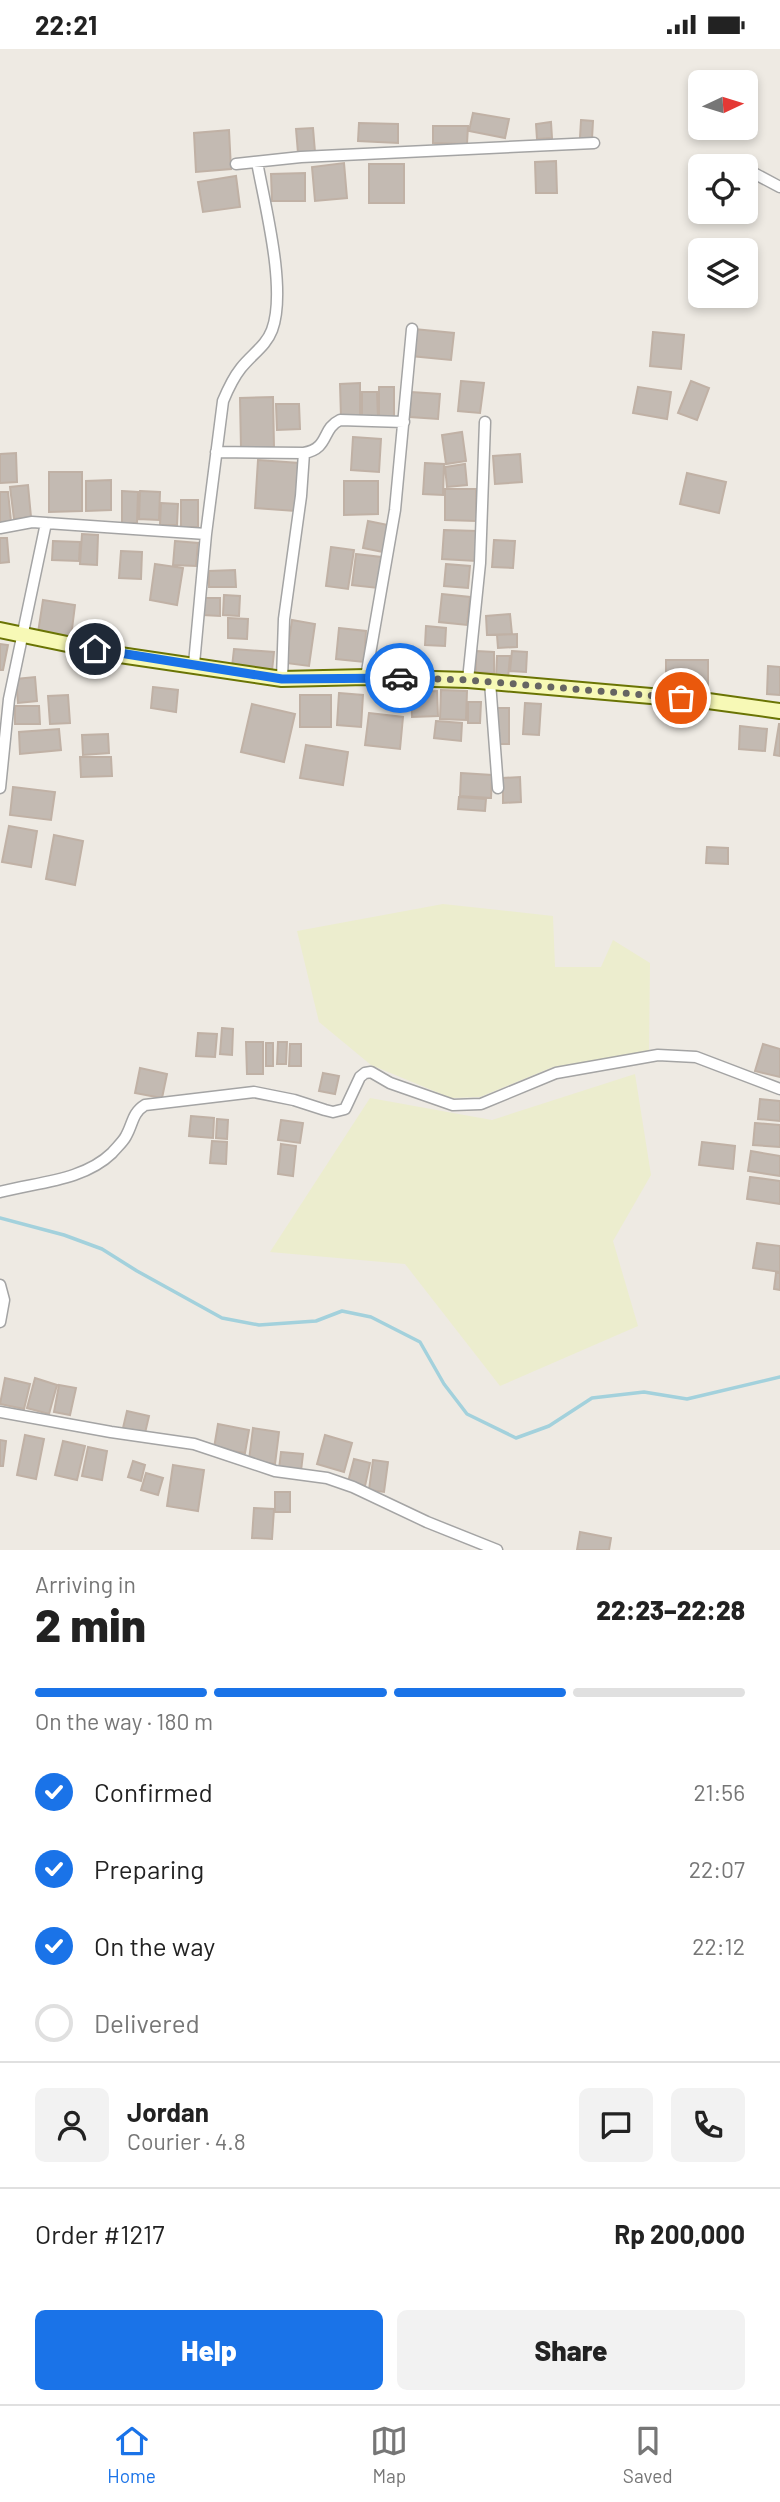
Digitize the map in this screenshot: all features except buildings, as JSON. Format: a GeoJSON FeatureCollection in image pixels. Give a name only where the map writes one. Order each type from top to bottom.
{"type":"FeatureCollection","features":[{"type":"Feature","properties":{"kind":"street"},"geometry":{"type":"LineString","coordinates":[[236,164],[347,154],[594,143]]}},
{"type":"Feature","properties":{"kind":"street"},"geometry":{"type":"LineString","coordinates":[[194,664],[206,534],[223,401],[230,384],[264,344],[272,330],[278,304],[277,280],[257,162]]}},
{"type":"Feature","properties":{"kind":"street"},"geometry":{"type":"LineString","coordinates":[[758,176],[780,187]]}},
{"type":"Feature","properties":{"kind":"street"},"geometry":{"type":"LineString","coordinates":[[366,677],[395,510],[411,329]]}},
{"type":"Feature","properties":{"kind":"street"},"geometry":{"type":"LineString","coordinates":[[216,452],[304,453],[322,446],[333,423],[340,420],[404,422]]}},
{"type":"Feature","properties":{"kind":"street"},"geometry":{"type":"LineString","coordinates":[[468,680],[480,563],[485,422]]}},
{"type":"Feature","properties":{"kind":"street"},"geometry":{"type":"LineString","coordinates":[[282,679],[284,619],[301,496],[304,453]]}},
{"type":"Feature","properties":{"kind":"street"},"geometry":{"type":"LineString","coordinates":[[0,528],[32,522],[206,534]]}},
{"type":"Feature","properties":{"kind":"street"},"geometry":{"type":"LineString","coordinates":[[0,787],[4,699],[22,634],[46,523]]}},
{"type":"Feature","properties":{"kind":"street"},"geometry":{"type":"LineString","coordinates":[[0,630],[120,655],[282,679],[366,677],[468,680],[708,701],[780,711]]}},
{"type":"Feature","properties":{"kind":"street"},"geometry":{"type":"LineString","coordinates":[[490,682],[498,787]]}},
{"type":"Feature","properties":{"kind":"street"},"geometry":{"type":"LineString","coordinates":[[0,1192],[41,1184],[89,1169],[110,1154],[126,1137],[137,1110],[145,1105],[254,1092],[339,1111],[345,1109],[360,1077],[371,1072],[390,1083],[453,1105],[481,1104],[556,1073],[629,1059],[677,1056],[696,1057],[780,1089]]}},
{"type":"Feature","properties":{"kind":"street"},"geometry":{"type":"LineString","coordinates":[[0,1285],[4,1300],[0,1322]]}},
{"type":"Feature","properties":{"kind":"street"},"geometry":{"type":"LineString","coordinates":[[0,1412],[194,1444],[275,1471],[327,1478],[497,1550]]}},
{"type":"Feature","properties":{"kind":"green space"},"geometry":{"type":"Polygon","coordinates":[[[443,904],[553,916],[555,967],[601,967],[613,940],[650,963],[649,1052],[553,1067],[480,1097],[451,1098],[371,1065],[319,1022],[297,931],[443,904]]]}},
{"type":"Feature","properties":{"kind":"green space"},"geometry":{"type":"Polygon","coordinates":[[[635,1074],[651,1175],[613,1241],[638,1326],[500,1386],[405,1264],[270,1252],[370,1098],[492,1120],[635,1074]]]}},
{"type":"Feature","properties":{"kind":"waterway"},"geometry":{"type":"LineString","coordinates":[[0,1218],[64,1235],[102,1249],[222,1318],[259,1325],[316,1321],[342,1311],[371,1317],[420,1342],[444,1384],[467,1414],[516,1438],[549,1426],[592,1398],[644,1392],[687,1399],[780,1377]]}},
{"type":"Feature","properties":{"kind":"way so far"},"geometry":{"type":"LineString","coordinates":[[400,678],[468,680],[681,698]]}},
{"type":"Feature","properties":{"kind":"route"},"geometry":{"type":"LineString","coordinates":[[95,649],[282,679],[400,678]]}}]}
